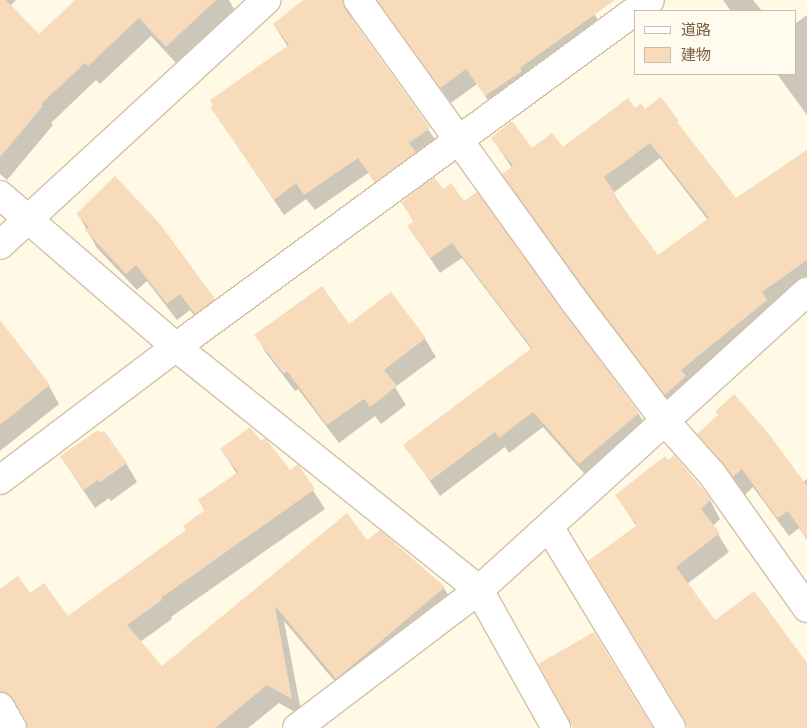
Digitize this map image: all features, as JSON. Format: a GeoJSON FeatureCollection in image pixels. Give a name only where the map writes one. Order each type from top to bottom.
{"type":"FeatureCollection","features":[{"type":"Feature","properties":{"kind":"street"},"geometry":{"type":"LineString","coordinates":[[0,245],[266,0]]}},
{"type":"Feature","properties":{"kind":"street"},"geometry":{"type":"LineString","coordinates":[[358,0],[575,302],[666,422],[712,474],[807,608]]}},
{"type":"Feature","properties":{"kind":"street"},"geometry":{"type":"LineString","coordinates":[[636,10],[650,0]]}},
{"type":"Feature","properties":{"kind":"street"},"geometry":{"type":"LineString","coordinates":[[0,480],[176,347],[634,12]]}},
{"type":"Feature","properties":{"kind":"street"},"geometry":{"type":"LineString","coordinates":[[0,195],[176,347],[479,590],[556,728]]}},
{"type":"Feature","properties":{"kind":"street"},"geometry":{"type":"LineString","coordinates":[[297,728],[479,590],[807,292]]}},
{"type":"Feature","properties":{"kind":"street"},"geometry":{"type":"LineString","coordinates":[[549,527],[671,728]]}},
{"type":"Feature","properties":{"kind":"street"},"geometry":{"type":"LineString","coordinates":[[0,707],[12,728]]}},
{"type":"Feature","properties":{"kind":"building"},"geometry":{"type":"Polygon","coordinates":[[[0,0],[6,0],[39,34],[75,0],[216,0],[166,47],[139,18],[88,66],[85,63],[41,104],[43,106],[0,157],[0,0]]]}},
{"type":"Feature","properties":{"kind":"building"},"geometry":{"type":"Polygon","coordinates":[[[303,0],[343,0],[345,9],[430,128],[409,143],[416,152],[377,181],[374,181],[358,158],[304,195],[296,183],[274,200],[210,107],[213,105],[210,100],[289,45],[273,24],[303,0]]]}},
{"type":"Feature","properties":{"kind":"building"},"geometry":{"type":"Polygon","coordinates":[[[377,0],[615,0],[520,68],[522,71],[485,96],[466,69],[440,88],[377,0]]]}},
{"type":"Feature","properties":{"kind":"building"},"geometry":{"type":"Polygon","coordinates":[[[661,97],[679,121],[677,122],[736,198],[807,150],[807,260],[762,292],[767,300],[681,370],[686,376],[665,395],[502,174],[513,166],[491,138],[512,121],[532,148],[552,133],[563,147],[628,98],[635,108],[641,103],[645,109],[661,97]],[[650,143],[604,177],[616,195],[614,196],[658,255],[709,218],[650,143]]]}},
{"type":"Feature","properties":{"kind":"building"},"geometry":{"type":"Polygon","coordinates":[[[115,176],[160,224],[215,299],[195,314],[180,294],[167,304],[136,265],[126,274],[85,230],[89,227],[76,214],[115,176]]]}},
{"type":"Feature","properties":{"kind":"building"},"geometry":{"type":"Polygon","coordinates":[[[434,177],[443,189],[451,183],[464,201],[477,192],[639,413],[579,464],[533,412],[499,438],[495,432],[430,481],[403,445],[532,348],[452,243],[430,258],[407,226],[414,221],[401,202],[434,177]]]}},
{"type":"Feature","properties":{"kind":"building"},"geometry":{"type":"Polygon","coordinates":[[[322,286],[349,324],[391,292],[426,338],[384,370],[397,386],[370,407],[364,399],[327,425],[287,371],[284,374],[254,335],[322,286]]]}},
{"type":"Feature","properties":{"kind":"building"},"geometry":{"type":"Polygon","coordinates":[[[0,320],[50,385],[0,425],[0,320]]]}},
{"type":"Feature","properties":{"kind":"building"},"geometry":{"type":"Polygon","coordinates":[[[734,394],[768,433],[807,486],[807,539],[788,511],[777,518],[742,469],[733,477],[697,434],[718,415],[715,412],[734,394]]]}},
{"type":"Feature","properties":{"kind":"building"},"geometry":{"type":"Polygon","coordinates":[[[250,427],[261,441],[265,438],[290,470],[298,464],[315,489],[161,598],[162,600],[127,625],[162,666],[347,513],[367,540],[380,530],[445,587],[336,679],[275,606],[292,699],[267,685],[215,728],[28,728],[13,699],[7,693],[0,691],[0,589],[18,576],[30,593],[44,583],[68,616],[186,530],[183,526],[205,510],[198,500],[238,472],[220,449],[250,427]]]}},
{"type":"Feature","properties":{"kind":"building"},"geometry":{"type":"Polygon","coordinates":[[[98,430],[101,433],[104,431],[127,463],[99,483],[98,480],[84,490],[60,456],[98,430]]]}},
{"type":"Feature","properties":{"kind":"building"},"geometry":{"type":"Polygon","coordinates":[[[674,455],[711,499],[701,509],[720,533],[676,567],[715,620],[754,591],[807,663],[807,728],[687,728],[588,561],[637,525],[615,495],[665,456],[668,460],[674,455]]]}},
{"type":"Feature","properties":{"kind":"building"},"geometry":{"type":"Polygon","coordinates":[[[594,632],[653,728],[573,728],[538,664],[594,632]]]}}]}
